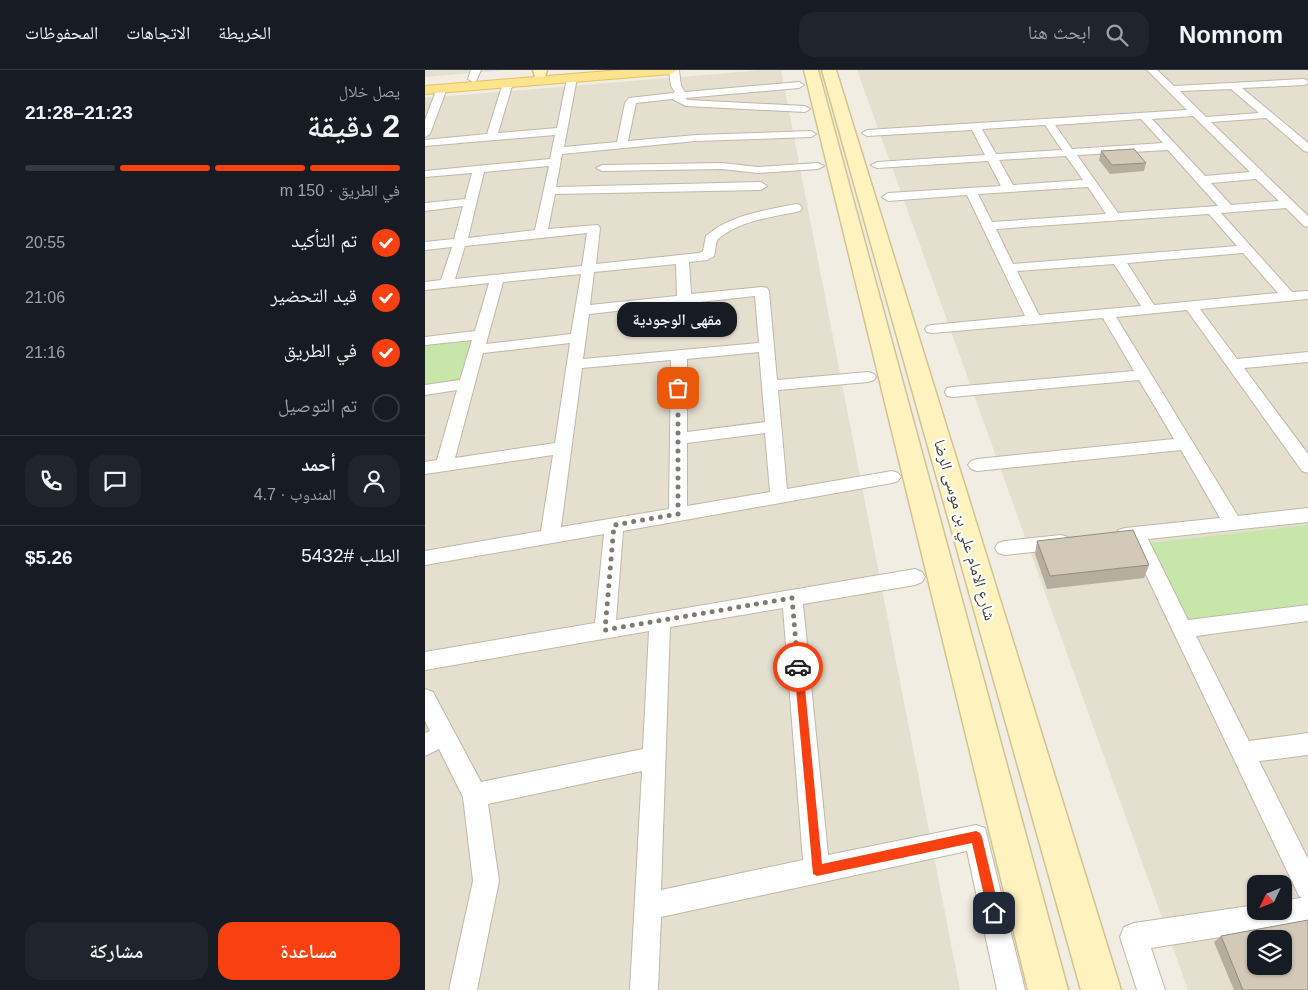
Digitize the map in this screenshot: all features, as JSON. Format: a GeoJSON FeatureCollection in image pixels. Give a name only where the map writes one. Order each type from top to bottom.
{"type":"FeatureCollection","features":[{"type":"Feature","properties":{"kind":"main road"},"geometry":{"type":"LineString","coordinates":[[425,83],[474,75],[591,70]]}},
{"type":"Feature","properties":{"kind":"main road"},"geometry":{"type":"LineString","coordinates":[[425,90],[672,70]]}},
{"type":"Feature","properties":{"kind":"main road","name":"شارع الامام علي بن موسى الرضا"},"geometry":{"type":"LineString","coordinates":[[816,74],[1048,990]]}},
{"type":"Feature","properties":{"kind":"main road","name":"شارع الامام علي بن موسى الرضا"},"geometry":{"type":"LineString","coordinates":[[816,74],[1101,990]]}},
{"type":"Feature","properties":{"kind":"street"},"geometry":{"type":"LineString","coordinates":[[672,70],[679,92],[675,97]]}},
{"type":"Feature","properties":{"kind":"street"},"geometry":{"type":"LineString","coordinates":[[1152,70],[1308,223]]}},
{"type":"Feature","properties":{"kind":"street"},"geometry":{"type":"LineString","coordinates":[[1289,70],[1306,83]]}},
{"type":"Feature","properties":{"kind":"street"},"geometry":{"type":"LineString","coordinates":[[623,145],[631,101],[675,97],[816,74]]}},
{"type":"Feature","properties":{"kind":"street"},"geometry":{"type":"LineString","coordinates":[[541,234],[572,78]]}},
{"type":"Feature","properties":{"kind":"street"},"geometry":{"type":"LineString","coordinates":[[492,137],[508,83]]}},
{"type":"Feature","properties":{"kind":"street"},"geometry":{"type":"LineString","coordinates":[[1171,89],[1306,83]]}},
{"type":"Feature","properties":{"kind":"street"},"geometry":{"type":"LineString","coordinates":[[1234,86],[1306,145]]}},
{"type":"Feature","properties":{"kind":"street"},"geometry":{"type":"LineString","coordinates":[[426,129],[443,88]]}},
{"type":"Feature","properties":{"kind":"street"},"geometry":{"type":"LineString","coordinates":[[675,97],[682,102],[695,105],[805,109]]}},
{"type":"Feature","properties":{"kind":"street"},"geometry":{"type":"LineString","coordinates":[[867,133],[1145,116],[1269,115]]}},
{"type":"Feature","properties":{"kind":"street"},"geometry":{"type":"LineString","coordinates":[[1145,116],[1228,209]]}},
{"type":"Feature","properties":{"kind":"street"},"geometry":{"type":"LineString","coordinates":[[1047,121],[1115,217]]}},
{"type":"Feature","properties":{"kind":"street"},"geometry":{"type":"LineString","coordinates":[[975,126],[1009,189]]}},
{"type":"Feature","properties":{"kind":"street"},"geometry":{"type":"LineString","coordinates":[[425,142],[561,131]]}},
{"type":"Feature","properties":{"kind":"street"},"geometry":{"type":"LineString","coordinates":[[425,174],[479,169],[623,145],[696,138],[811,134]]}},
{"type":"Feature","properties":{"kind":"street"},"geometry":{"type":"LineString","coordinates":[[877,165],[1172,146]]}},
{"type":"Feature","properties":{"kind":"street"},"geometry":{"type":"LineString","coordinates":[[602,168],[722,166],[758,170],[818,166]]}},
{"type":"Feature","properties":{"kind":"street"},"geometry":{"type":"LineString","coordinates":[[447,283],[461,242],[479,169]]}},
{"type":"Feature","properties":{"kind":"street"},"geometry":{"type":"LineString","coordinates":[[758,170],[765,200]]}},
{"type":"Feature","properties":{"kind":"street"},"geometry":{"type":"LineString","coordinates":[[1202,180],[1259,175]]}},
{"type":"Feature","properties":{"kind":"street"},"geometry":{"type":"LineString","coordinates":[[888,197],[1091,183]]}},
{"type":"Feature","properties":{"kind":"street"},"geometry":{"type":"LineString","coordinates":[[549,191],[765,200],[797,208]]}},
{"type":"Feature","properties":{"kind":"street"},"geometry":{"type":"LineString","coordinates":[[971,192],[1034,320]]}},
{"type":"Feature","properties":{"kind":"street"},"geometry":{"type":"LineString","coordinates":[[425,286],[588,270],[707,255],[710,252],[711,239],[715,234],[765,200]]}},
{"type":"Feature","properties":{"kind":"street"},"geometry":{"type":"LineString","coordinates":[[425,207],[470,202]]}},
{"type":"Feature","properties":{"kind":"street"},"geometry":{"type":"LineString","coordinates":[[988,226],[1289,204]]}},
{"type":"Feature","properties":{"kind":"street"},"geometry":{"type":"LineString","coordinates":[[1212,210],[1289,297]]}},
{"type":"Feature","properties":{"kind":"street"},"geometry":{"type":"LineString","coordinates":[[425,246],[594,228],[550,536]]}},
{"type":"Feature","properties":{"kind":"street"},"geometry":{"type":"LineString","coordinates":[[1009,268],[1247,250]]}},
{"type":"Feature","properties":{"kind":"street"},"geometry":{"type":"LineString","coordinates":[[683,259],[684,299]]}},
{"type":"Feature","properties":{"kind":"street"},"geometry":{"type":"LineString","coordinates":[[1118,259],[1150,309]]}},
{"type":"Feature","properties":{"kind":"street"},"geometry":{"type":"LineString","coordinates":[[444,466],[497,278]]}},
{"type":"Feature","properties":{"kind":"street"},"geometry":{"type":"LineString","coordinates":[[582,310],[762,292],[779,497]]}},
{"type":"Feature","properties":{"kind":"street"},"geometry":{"type":"LineString","coordinates":[[932,329],[1308,295]]}},
{"type":"Feature","properties":{"kind":"street"},"geometry":{"type":"LineString","coordinates":[[1191,306],[1308,467]]}},
{"type":"Feature","properties":{"kind":"street"},"geometry":{"type":"LineString","coordinates":[[1107,313],[1233,523]]}},
{"type":"Feature","properties":{"kind":"street"},"geometry":{"type":"LineString","coordinates":[[425,341],[478,342],[578,338]]}},
{"type":"Feature","properties":{"kind":"street"},"geometry":{"type":"LineString","coordinates":[[575,364],[766,347]]}},
{"type":"Feature","properties":{"kind":"street"},"geometry":{"type":"LineString","coordinates":[[678,514],[679,355]]}},
{"type":"Feature","properties":{"kind":"street"},"geometry":{"type":"LineString","coordinates":[[1233,364],[1308,357]]}},
{"type":"Feature","properties":{"kind":"street"},"geometry":{"type":"LineString","coordinates":[[953,392],[1144,375]]}},
{"type":"Feature","properties":{"kind":"street"},"geometry":{"type":"LineString","coordinates":[[769,386],[868,377]]}},
{"type":"Feature","properties":{"kind":"street"},"geometry":{"type":"LineString","coordinates":[[425,390],[466,384]]}},
{"type":"Feature","properties":{"kind":"street"},"geometry":{"type":"LineString","coordinates":[[677,439],[772,427]]}},
{"type":"Feature","properties":{"kind":"street"},"geometry":{"type":"LineString","coordinates":[[977,464],[1186,444]]}},
{"type":"Feature","properties":{"kind":"street"},"geometry":{"type":"LineString","coordinates":[[425,468],[563,448]]}},
{"type":"Feature","properties":{"kind":"street"},"geometry":{"type":"LineString","coordinates":[[425,558],[892,477]]}},
{"type":"Feature","properties":{"kind":"street"},"geometry":{"type":"LineString","coordinates":[[1108,537],[1308,515]]}},
{"type":"Feature","properties":{"kind":"street"},"geometry":{"type":"LineString","coordinates":[[605,630],[614,525]]}},
{"type":"Feature","properties":{"kind":"street"},"geometry":{"type":"LineString","coordinates":[[1136,534],[1308,887]]}},
{"type":"Feature","properties":{"kind":"street"},"geometry":{"type":"LineString","coordinates":[[1005,548],[1080,540]]}},
{"type":"Feature","properties":{"kind":"street"},"geometry":{"type":"LineString","coordinates":[[425,661],[915,577]]}},
{"type":"Feature","properties":{"kind":"street"},"geometry":{"type":"LineString","coordinates":[[792,598],[817,870]]}},
{"type":"Feature","properties":{"kind":"street"},"geometry":{"type":"LineString","coordinates":[[1182,629],[1308,613]]}},
{"type":"Feature","properties":{"kind":"street"},"geometry":{"type":"LineString","coordinates":[[644,990],[660,621]]}},
{"type":"Feature","properties":{"kind":"street"},"geometry":{"type":"LineString","coordinates":[[425,698],[434,740],[475,795],[486,881],[463,990]]}},
{"type":"Feature","properties":{"kind":"street"},"geometry":{"type":"LineString","coordinates":[[1243,753],[1308,744]]}},
{"type":"Feature","properties":{"kind":"street"},"geometry":{"type":"LineString","coordinates":[[475,795],[654,758]]}},
{"type":"Feature","properties":{"kind":"street"},"geometry":{"type":"LineString","coordinates":[[648,906],[976,837],[1011,990]]}},
{"type":"Feature","properties":{"kind":"street"},"geometry":{"type":"LineString","coordinates":[[1151,990],[1134,937],[1308,910]]}},
{"type":"Feature","properties":{"kind":"shaded area"},"geometry":{"type":"Polygon","coordinates":[[[425,70],[507,70],[425,77],[425,70]]]}},
{"type":"Feature","properties":{"kind":"shaded area"},"geometry":{"type":"Polygon","coordinates":[[[781,70],[960,990],[425,990],[425,98],[781,70]]]}},
{"type":"Feature","properties":{"kind":"shaded area"},"geometry":{"type":"Polygon","coordinates":[[[857,70],[1308,70],[1308,990],[1188,990],[857,70]]]}},
{"type":"Feature","properties":{"kind":"green space"},"geometry":{"type":"Polygon","coordinates":[[[472,338],[461,381],[425,385],[425,344],[472,338]]]}},
{"type":"Feature","properties":{"kind":"green space"},"geometry":{"type":"Polygon","coordinates":[[[1308,525],[1308,604],[1188,619],[1150,543],[1308,525]]]}},
{"type":"Feature","properties":{"kind":"building"},"geometry":{"type":"Polygon","coordinates":[[[1134,149],[1146,163],[1112,165],[1101,151],[1134,149]]]}},
{"type":"Feature","properties":{"kind":"building"},"geometry":{"type":"Polygon","coordinates":[[[1133,530],[1149,565],[1050,576],[1037,541],[1133,530]]]}},
{"type":"Feature","properties":{"kind":"building"},"geometry":{"type":"Polygon","coordinates":[[[1308,920],[1308,990],[1243,990],[1221,936],[1247,931],[1247,975],[1292,975],[1292,930],[1254,930],[1308,920]]]}},
{"type":"Feature","properties":{"kind":"way so far"},"geometry":{"type":"LineString","coordinates":[[678,388],[678,514],[614,525],[605,630],[792,598],[798,667]]}},
{"type":"Feature","properties":{"kind":"place","name":"مقهى الوجودية"},"geometry":{"type":"Point","coordinates":[678,388]}},
{"type":"Feature","properties":{"kind":"route"},"geometry":{"type":"LineString","coordinates":[[798,667],[817,870],[976,837],[994,913]]}}]}
